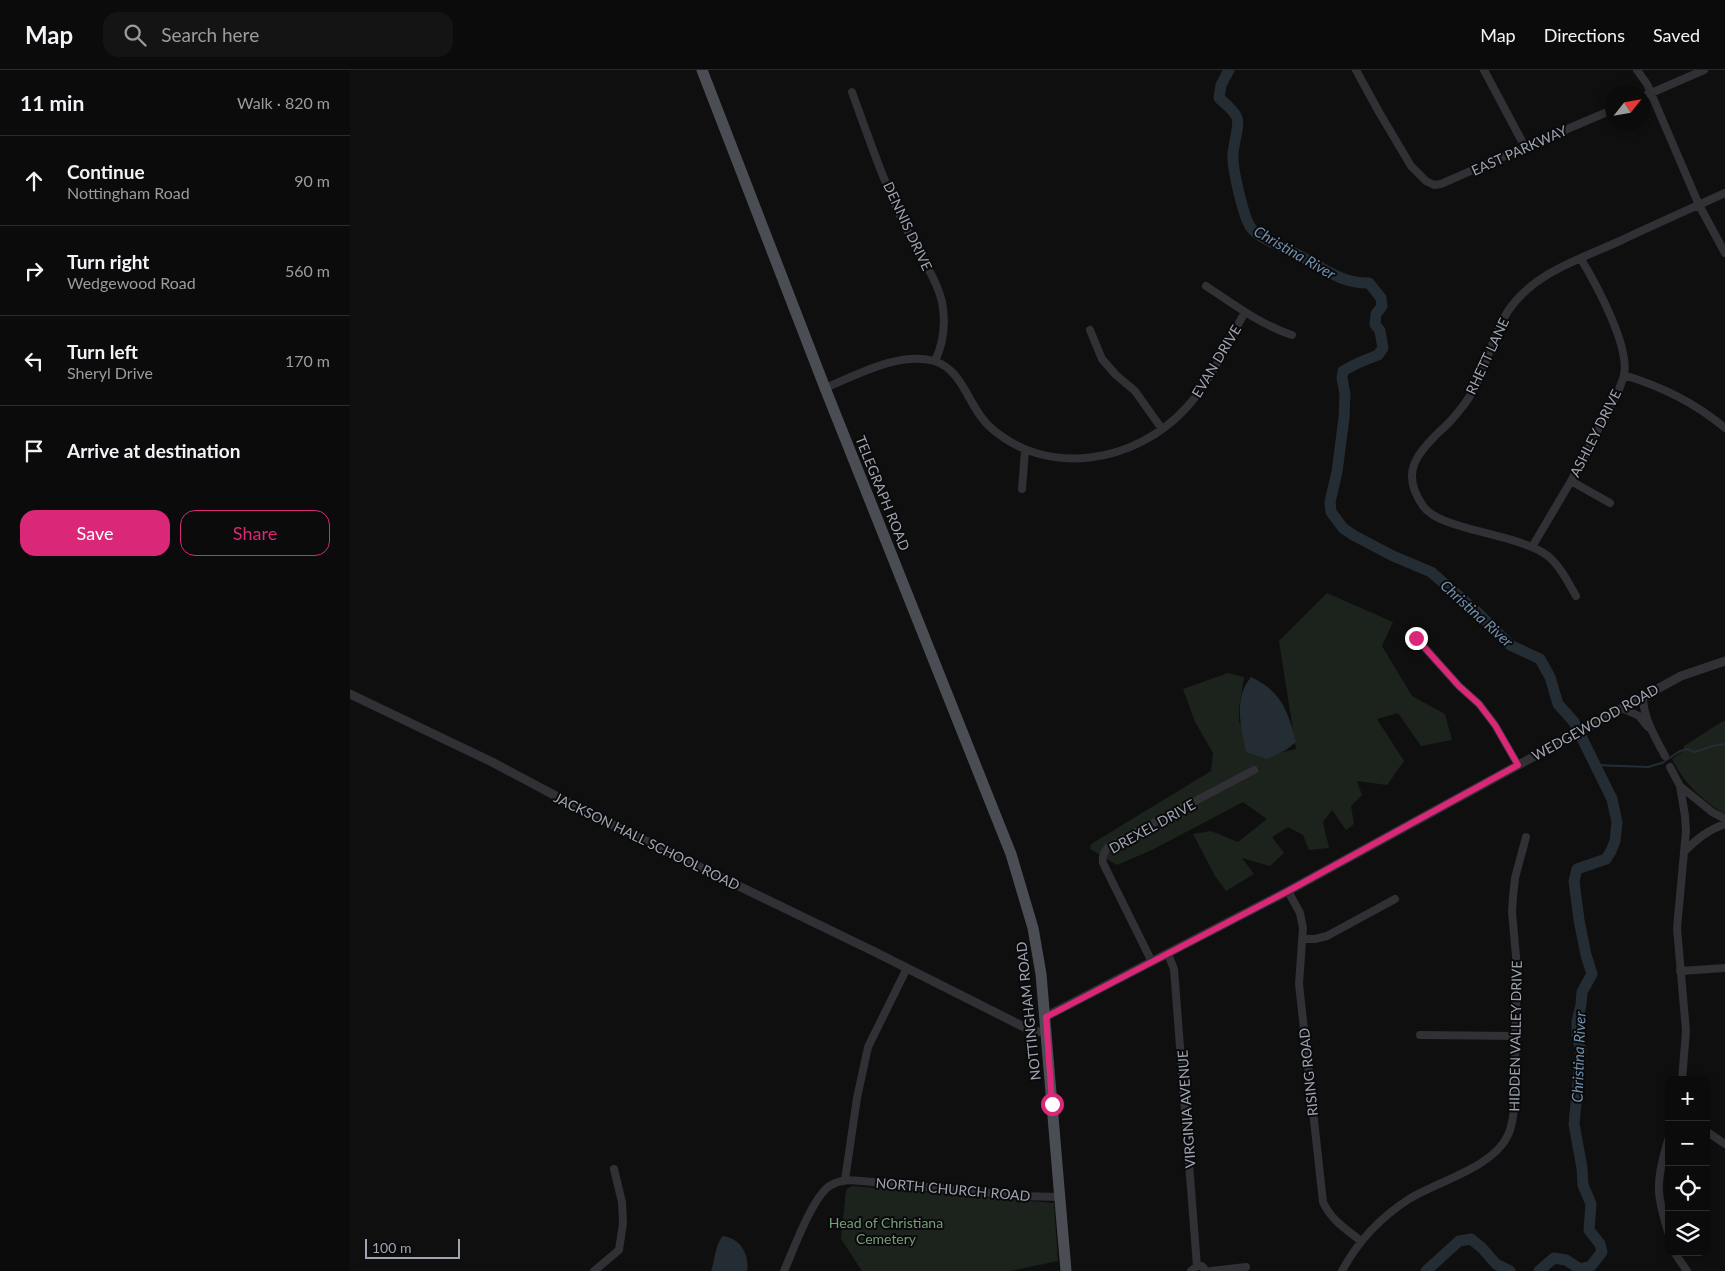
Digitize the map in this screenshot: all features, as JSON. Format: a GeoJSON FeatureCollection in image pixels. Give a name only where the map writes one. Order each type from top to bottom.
{"type":"FeatureCollection","features":[{"type":"Feature","properties":{"kind":"main road","name":"TELEGRAPH ROAD"},"geometry":{"type":"LineString","coordinates":[[702,70],[825,388],[996,812],[1017,872],[1033,928]]}},
{"type":"Feature","properties":{"kind":"main road","name":"NOTTINGHAM ROAD"},"geometry":{"type":"LineString","coordinates":[[1033,928],[1046,1017],[1066,1271]]}},
{"type":"Feature","properties":{"kind":"street","name":"EAST PARKWAY"},"geometry":{"type":"LineString","coordinates":[[1356,70],[1411,166],[1434,186],[1481,168],[1605,113]]}},
{"type":"Feature","properties":{"kind":"street"},"geometry":{"type":"LineString","coordinates":[[1484,70],[1525,147]]}},
{"type":"Feature","properties":{"kind":"street"},"geometry":{"type":"LineString","coordinates":[[1637,70],[1646,85]]}},
{"type":"Feature","properties":{"kind":"street"},"geometry":{"type":"LineString","coordinates":[[1650,93],[1704,70]]}},
{"type":"Feature","properties":{"kind":"street","name":"DENNIS DRIVE"},"geometry":{"type":"LineString","coordinates":[[852,92],[882,172],[907,230],[932,277],[941,300],[944,333],[942,347],[935,361]]}},
{"type":"Feature","properties":{"kind":"street"},"geometry":{"type":"LineString","coordinates":[[1650,103],[1687,175],[1699,205],[1725,254]]}},
{"type":"Feature","properties":{"kind":"street","name":"RHETT LANE"},"geometry":{"type":"LineString","coordinates":[[1576,596],[1558,567],[1548,556],[1532,547],[1508,538],[1460,526],[1426,510],[1418,497],[1412,480],[1412,472],[1418,456],[1426,445],[1465,404],[1476,386],[1500,326],[1518,298],[1536,282],[1557,269],[1725,193]]}},
{"type":"Feature","properties":{"kind":"street","name":"ASHLEY DRIVE"},"geometry":{"type":"LineString","coordinates":[[1532,547],[1571,481],[1624,375],[1620,343],[1593,280],[1581,259]]}},
{"type":"Feature","properties":{"kind":"street"},"geometry":{"type":"LineString","coordinates":[[1206,286],[1245,312],[1282,332],[1292,335]]}},
{"type":"Feature","properties":{"kind":"street","name":"EVAN DRIVE"},"geometry":{"type":"LineString","coordinates":[[935,361],[946,367],[962,385],[987,425],[1011,443],[1024,450],[1059,458],[1072,460],[1100,457],[1129,447],[1162,429],[1178,416],[1202,387],[1245,312]]}},
{"type":"Feature","properties":{"kind":"street"},"geometry":{"type":"LineString","coordinates":[[1090,330],[1102,359],[1116,375],[1135,391],[1162,429]]}},
{"type":"Feature","properties":{"kind":"street"},"geometry":{"type":"LineString","coordinates":[[825,388],[895,361],[921,358],[935,361]]}},
{"type":"Feature","properties":{"kind":"street"},"geometry":{"type":"LineString","coordinates":[[1624,375],[1673,393],[1702,410],[1725,428]]}},
{"type":"Feature","properties":{"kind":"street"},"geometry":{"type":"LineString","coordinates":[[1022,489],[1024,450]]}},
{"type":"Feature","properties":{"kind":"street"},"geometry":{"type":"LineString","coordinates":[[1571,481],[1610,503]]}},
{"type":"Feature","properties":{"kind":"street"},"geometry":{"type":"LineString","coordinates":[[1416,638],[1459,686],[1479,704],[1495,725],[1518,765]]}},
{"type":"Feature","properties":{"kind":"street","name":"WEDGEWOOD ROAD"},"geometry":{"type":"LineString","coordinates":[[1046,1017],[1288,891],[1681,676],[1725,661]]}},
{"type":"Feature","properties":{"kind":"street","name":"JACKSON HALL SCHOOL ROAD"},"geometry":{"type":"LineString","coordinates":[[350,694],[492,762],[579,809],[944,986],[1034,1032],[1047,1031]]}},
{"type":"Feature","properties":{"kind":"street"},"geometry":{"type":"LineString","coordinates":[[1643,696],[1650,729],[1664,756]]}},
{"type":"Feature","properties":{"kind":"street"},"geometry":{"type":"LineString","coordinates":[[1622,708],[1639,716],[1650,729]]}},
{"type":"Feature","properties":{"kind":"street"},"geometry":{"type":"LineString","coordinates":[[1670,766],[1680,786],[1685,816],[1685,851],[1677,928],[1686,1032],[1683,1076]]}},
{"type":"Feature","properties":{"kind":"street","name":"DREXEL DRIVE"},"geometry":{"type":"LineString","coordinates":[[1152,962],[1103,863],[1104,851],[1108,847],[1254,770]]}},
{"type":"Feature","properties":{"kind":"street"},"geometry":{"type":"LineString","coordinates":[[1680,786],[1712,812],[1725,819]]}},
{"type":"Feature","properties":{"kind":"street"},"geometry":{"type":"LineString","coordinates":[[1685,851],[1699,837],[1725,824]]}},
{"type":"Feature","properties":{"kind":"street","name":"HIDDEN VALLEY DRIVE"},"geometry":{"type":"LineString","coordinates":[[1342,1271],[1361,1241],[1389,1214],[1424,1190],[1483,1162],[1502,1146],[1508,1136],[1514,1109],[1517,967],[1512,897],[1526,837]]}},
{"type":"Feature","properties":{"kind":"street","name":"RISING ROAD"},"geometry":{"type":"LineString","coordinates":[[1288,891],[1302,920],[1299,971],[1300,993],[1322,1193],[1326,1208],[1331,1216],[1361,1241]]}},
{"type":"Feature","properties":{"kind":"street"},"geometry":{"type":"LineString","coordinates":[[1302,939],[1315,939],[1327,936],[1396,899]]}},
{"type":"Feature","properties":{"kind":"street","name":"VIRGINIA AVENUE"},"geometry":{"type":"LineString","coordinates":[[1168,954],[1174,969],[1194,1268],[1202,1266],[1206,1271]]}},
{"type":"Feature","properties":{"kind":"street"},"geometry":{"type":"LineString","coordinates":[[784,1271],[822,1192],[832,1184],[846,1180],[857,1098],[868,1047],[907,968]]}},
{"type":"Feature","properties":{"kind":"street"},"geometry":{"type":"LineString","coordinates":[[1680,971],[1725,968]]}},
{"type":"Feature","properties":{"kind":"street"},"geometry":{"type":"LineString","coordinates":[[1420,1035],[1515,1036]]}},
{"type":"Feature","properties":{"kind":"street"},"geometry":{"type":"LineString","coordinates":[[1710,1134],[1725,1144]]}},
{"type":"Feature","properties":{"kind":"street"},"geometry":{"type":"LineString","coordinates":[[1665,1156],[1659,1192],[1665,1224]]}},
{"type":"Feature","properties":{"kind":"street"},"geometry":{"type":"LineString","coordinates":[[594,1271],[619,1250],[623,1222],[622,1202],[614,1169]]}},
{"type":"Feature","properties":{"kind":"street","name":"NORTH CHURCH ROAD"},"geometry":{"type":"LineString","coordinates":[[846,1180],[1020,1196],[1060,1197]]}},
{"type":"Feature","properties":{"kind":"street"},"geometry":{"type":"LineString","coordinates":[[1677,1256],[1687,1271]]}},
{"type":"Feature","properties":{"kind":"street"},"geometry":{"type":"LineString","coordinates":[[1211,1271],[1246,1267]]}},
{"type":"Feature","properties":{"kind":"green space"},"geometry":{"type":"Polygon","coordinates":[[[1327,593],[1393,622],[1382,646],[1412,696],[1445,714],[1452,740],[1421,746],[1398,713],[1377,719],[1404,761],[1387,785],[1357,781],[1362,795],[1351,806],[1354,824],[1346,830],[1332,810],[1323,822],[1329,848],[1309,850],[1303,835],[1288,827],[1272,837],[1284,853],[1270,866],[1242,858],[1254,874],[1226,891],[1215,876],[1193,834],[1211,831],[1238,842],[1267,819],[1243,802],[1152,850],[1117,865],[1090,849],[1091,844],[1211,771],[1213,753],[1195,722],[1183,689],[1228,673],[1244,677],[1239,708],[1239,722],[1262,757],[1296,749],[1279,641],[1327,593]]]}},
{"type":"Feature","properties":{"kind":"green space"},"geometry":{"type":"Polygon","coordinates":[[[1725,721],[1725,815],[1694,790],[1682,776],[1672,759],[1683,751],[1684,746],[1725,721]]]}},
{"type":"Feature","properties":{"kind":"green space","name":"Head of Christiana Cemetery"},"geometry":{"type":"Polygon","coordinates":[[[852,1186],[1054,1203],[1058,1261],[1010,1271],[862,1271],[841,1239],[846,1190],[852,1186]]]}},
{"type":"Feature","properties":{"kind":"shaded area"},"geometry":{"type":"Polygon","coordinates":[[[1251,677],[1270,689],[1282,703],[1296,742],[1286,750],[1267,759],[1246,752],[1244,742],[1240,704],[1245,685],[1251,677]]]}},
{"type":"Feature","properties":{"kind":"shaded area"},"geometry":{"type":"Polygon","coordinates":[[[723,1236],[734,1240],[742,1248],[747,1259],[747,1271],[711,1271],[720,1239],[723,1236]]]}},
{"type":"Feature","properties":{"kind":"waterway","name":"Christina River"},"geometry":{"type":"LineString","coordinates":[[1229,70],[1221,85],[1219,98],[1232,110],[1238,121],[1233,155],[1234,170],[1242,205],[1252,229],[1269,241],[1334,275],[1351,281],[1369,283],[1381,298],[1382,306],[1376,314],[1375,324],[1380,331],[1383,348],[1378,355],[1343,371],[1342,378],[1345,394],[1344,418],[1337,472],[1330,502],[1331,512],[1343,528],[1353,535],[1393,556],[1431,572],[1477,612],[1510,645],[1540,659],[1550,677],[1558,704],[1574,722],[1612,799],[1617,822],[1615,841],[1611,851],[1606,859],[1577,869],[1574,881],[1579,920],[1592,974],[1582,992],[1577,1021],[1577,1036],[1581,1050],[1574,1124],[1583,1185],[1591,1204],[1589,1230],[1600,1244],[1602,1252],[1591,1266],[1580,1269],[1566,1260],[1554,1258],[1539,1271]]}},
{"type":"Feature","properties":{"kind":"waterway"},"geometry":{"type":"LineString","coordinates":[[1594,765],[1648,767],[1662,763],[1680,751],[1687,749],[1695,752],[1725,744]]}},
{"type":"Feature","properties":{"kind":"waterway","name":"Christina River"},"geometry":{"type":"LineString","coordinates":[[1426,1271],[1459,1241],[1471,1239],[1496,1264],[1510,1271]]}},
{"type":"Feature","properties":{"kind":"route"},"geometry":{"type":"LineString","coordinates":[[1052,1104],[1046,1017],[1288,891],[1518,765],[1495,725],[1479,704],[1459,686],[1416,638]]}}]}
